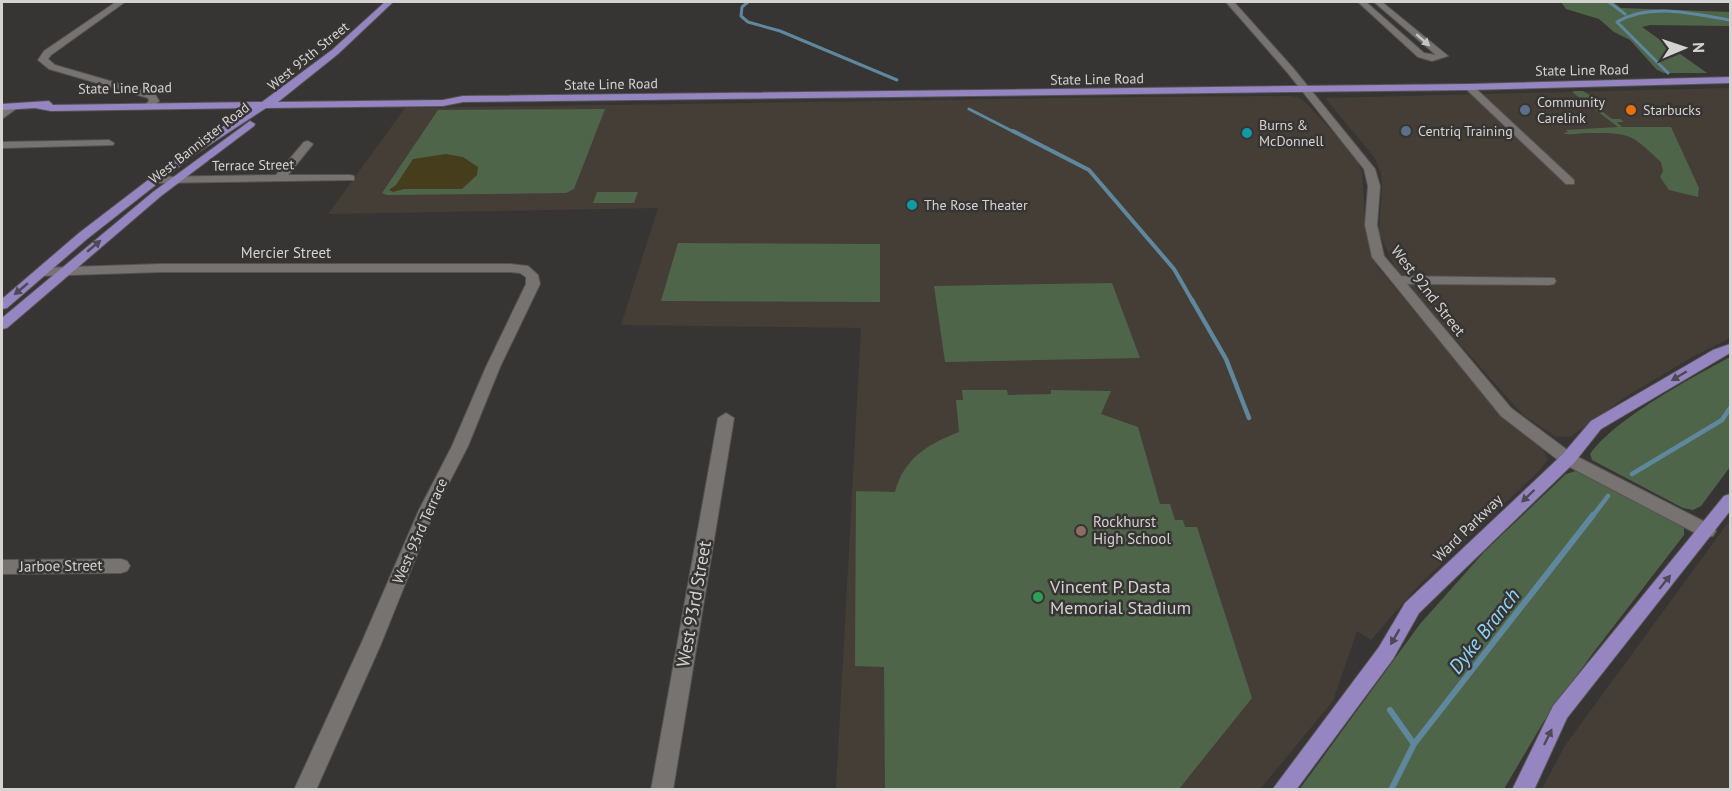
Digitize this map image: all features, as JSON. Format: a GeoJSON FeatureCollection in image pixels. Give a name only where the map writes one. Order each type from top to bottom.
{"type":"FeatureCollection","features":[{"type":"Feature","properties":{"kind":"main road","name":"West 95th Street"},"geometry":{"type":"LineString","coordinates":[[272,102],[335,52],[389,2]]}},
{"type":"Feature","properties":{"kind":"main road","name":"State Line Road"},"geometry":{"type":"LineString","coordinates":[[5,109],[39,106],[51,108],[272,102],[443,103],[463,99],[1469,87],[1731,80]]}},
{"type":"Feature","properties":{"kind":"main road","name":"State Line Road"},"geometry":{"type":"LineString","coordinates":[[151,104],[225,106],[272,102]]}},
{"type":"Feature","properties":{"kind":"main road","name":"West Bannister Road"},"geometry":{"type":"LineString","coordinates":[[2,305],[156,180],[229,127],[272,102]]}},
{"type":"Feature","properties":{"kind":"main road","name":"West Bannister Road"},"geometry":{"type":"LineString","coordinates":[[2,325],[174,181],[260,117],[272,102]]}},
{"type":"Feature","properties":{"kind":"main road"},"geometry":{"type":"LineString","coordinates":[[225,106],[235,111],[236,114],[229,127]]}},
{"type":"Feature","properties":{"kind":"main road","name":"Ward Parkway"},"geometry":{"type":"LineString","coordinates":[[1283,789],[1374,670],[1412,608],[1568,459],[1596,425],[1718,353],[1731,348]]}},
{"type":"Feature","properties":{"kind":"main road"},"geometry":{"type":"LineString","coordinates":[[1523,789],[1560,712],[1731,500]]}},
{"type":"Feature","properties":{"kind":"street"},"geometry":{"type":"LineString","coordinates":[[122,2],[47,53],[43,60],[52,67],[152,96],[151,104]]}},
{"type":"Feature","properties":{"kind":"street","name":"West 92nd Street"},"geometry":{"type":"LineString","coordinates":[[1230,2],[1305,89],[1369,169],[1374,186],[1371,225],[1378,257],[1506,412],[1568,459],[1707,531]]}},
{"type":"Feature","properties":{"kind":"street"},"geometry":{"type":"LineString","coordinates":[[1362,2],[1421,55],[1432,58],[1443,56],[1378,2]]}},
{"type":"Feature","properties":{"kind":"street"},"geometry":{"type":"LineString","coordinates":[[1469,87],[1570,182]]}},
{"type":"Feature","properties":{"kind":"street"},"geometry":{"type":"LineString","coordinates":[[2,145],[109,143]]}},
{"type":"Feature","properties":{"kind":"street"},"geometry":{"type":"LineString","coordinates":[[279,179],[308,144]]}},
{"type":"Feature","properties":{"kind":"street","name":"Terrace Street"},"geometry":{"type":"LineString","coordinates":[[156,180],[350,178]]}},
{"type":"Feature","properties":{"kind":"street","name":"Mercier Street"},"geometry":{"type":"LineString","coordinates":[[40,273],[161,268],[307,270],[510,268],[523,269],[530,273]]}},
{"type":"Feature","properties":{"kind":"street","name":"West 93rd Terrace"},"geometry":{"type":"LineString","coordinates":[[305,789],[371,644],[427,510],[460,446],[493,368],[533,284],[530,273]]}},
{"type":"Feature","properties":{"kind":"street"},"geometry":{"type":"LineString","coordinates":[[1395,280],[1549,281]]}},
{"type":"Feature","properties":{"kind":"street","name":"West 93rd Street"},"geometry":{"type":"LineString","coordinates":[[662,789],[726,418]]}},
{"type":"Feature","properties":{"kind":"street","name":"Jarboe Street"},"geometry":{"type":"LineString","coordinates":[[2,567],[121,566]]}},
{"type":"Feature","properties":{"kind":"shaded area"},"geometry":{"type":"Polygon","coordinates":[[[1730,88],[1730,338],[1692,357],[1627,396],[1570,437],[1555,436],[1523,415],[1411,289],[1395,267],[1379,233],[1382,187],[1381,174],[1375,158],[1325,98],[1730,88]]]}},
{"type":"Feature","properties":{"kind":"shaded area","name":"Rockhurst High School"},"geometry":{"type":"Polygon","coordinates":[[[1290,96],[1298,97],[1306,103],[1356,157],[1362,172],[1366,232],[1371,255],[1379,269],[1493,405],[1543,449],[1548,459],[1540,470],[1417,587],[1371,640],[1357,631],[1333,701],[1260,789],[836,789],[861,328],[621,325],[658,208],[328,214],[405,108],[1290,96]]]}},
{"type":"Feature","properties":{"kind":"shaded area"},"geometry":{"type":"Polygon","coordinates":[[[1730,520],[1730,789],[1542,789],[1564,747],[1730,520]]]}},
{"type":"Feature","properties":{"kind":"green space"},"geometry":{"type":"Polygon","coordinates":[[[1561,2],[1613,2],[1621,8],[1730,12],[1730,26],[1650,25],[1642,27],[1707,73],[1664,73],[1657,70],[1630,40],[1614,32],[1599,19],[1566,9],[1561,2]]]}},
{"type":"Feature","properties":{"kind":"green space"},"geometry":{"type":"Polygon","coordinates":[[[1583,91],[1591,96],[1587,100],[1612,119],[1620,119],[1624,122],[1617,122],[1622,127],[1671,127],[1699,188],[1698,197],[1669,190],[1660,177],[1663,171],[1661,162],[1636,140],[1613,133],[1563,133],[1568,132],[1566,130],[1618,127],[1572,92],[1583,91]]]}},
{"type":"Feature","properties":{"kind":"green space"},"geometry":{"type":"Polygon","coordinates":[[[605,109],[574,189],[566,193],[387,195],[382,193],[438,110],[605,109]]]}},
{"type":"Feature","properties":{"kind":"green space"},"geometry":{"type":"Polygon","coordinates":[[[597,192],[638,192],[634,203],[593,203],[597,192]]]}},
{"type":"Feature","properties":{"kind":"green space"},"geometry":{"type":"Polygon","coordinates":[[[678,243],[880,244],[880,302],[661,301],[678,243]]]}},
{"type":"Feature","properties":{"kind":"green space"},"geometry":{"type":"Polygon","coordinates":[[[1112,283],[1140,358],[945,362],[934,286],[1112,283]]]}},
{"type":"Feature","properties":{"kind":"green space"},"geometry":{"type":"Polygon","coordinates":[[[1730,357],[1730,467],[1701,506],[1693,510],[1683,508],[1592,460],[1590,454],[1602,440],[1635,413],[1675,387],[1730,357]]]}},
{"type":"Feature","properties":{"kind":"green space","name":"Vincent P. Dasta Memorial Stadium"},"geometry":{"type":"Polygon","coordinates":[[[962,390],[1007,390],[1008,395],[1051,394],[1051,390],[1111,391],[1101,414],[1138,427],[1160,504],[1170,504],[1175,520],[1183,520],[1185,527],[1197,527],[1252,698],[1179,789],[885,789],[884,667],[855,666],[856,491],[895,492],[904,470],[911,461],[928,447],[959,432],[956,400],[963,400],[962,390]]]}},
{"type":"Feature","properties":{"kind":"green space"},"geometry":{"type":"Polygon","coordinates":[[[1579,470],[1677,521],[1684,528],[1684,535],[1544,721],[1504,789],[1299,790],[1420,624],[1485,551],[1566,474],[1579,470]]]}},
{"type":"Feature","properties":{"kind":"sand"},"geometry":{"type":"Polygon","coordinates":[[[446,154],[463,157],[478,167],[477,175],[462,189],[404,189],[393,192],[389,190],[396,185],[413,159],[446,154]]]}},
{"type":"Feature","properties":{"kind":"waterway"},"geometry":{"type":"LineString","coordinates":[[748,2],[742,7],[741,16],[748,22],[780,31],[897,80]]}},
{"type":"Feature","properties":{"kind":"waterway"},"geometry":{"type":"LineString","coordinates":[[1609,2],[1625,14]]}},
{"type":"Feature","properties":{"kind":"waterway","name":"Dyke Branch"},"geometry":{"type":"LineString","coordinates":[[1668,73],[1617,22],[1644,12],[1658,11],[1730,20]]}},
{"type":"Feature","properties":{"kind":"waterway"},"geometry":{"type":"LineString","coordinates":[[969,109],[1016,133]]}},
{"type":"Feature","properties":{"kind":"waterway"},"geometry":{"type":"LineString","coordinates":[[1013,131],[1089,170],[1174,269],[1193,302]]}},
{"type":"Feature","properties":{"kind":"waterway"},"geometry":{"type":"LineString","coordinates":[[1192,300],[1226,359],[1249,418]]}},
{"type":"Feature","properties":{"kind":"waterway","name":"Dyke Branch"},"geometry":{"type":"LineString","coordinates":[[1632,474],[1722,420],[1730,408]]}},
{"type":"Feature","properties":{"kind":"waterway","name":"Dyke Branch"},"geometry":{"type":"LineString","coordinates":[[1592,517],[1608,496]]}},
{"type":"Feature","properties":{"kind":"waterway","name":"Dyke Branch"},"geometry":{"type":"LineString","coordinates":[[1414,744],[1593,515]]}},
{"type":"Feature","properties":{"kind":"waterway"},"geometry":{"type":"LineString","coordinates":[[1390,710],[1414,744]]}},
{"type":"Feature","properties":{"kind":"waterway","name":"Dyke Branch"},"geometry":{"type":"LineString","coordinates":[[1391,790],[1414,744]]}},
{"type":"Feature","properties":{"kind":"place","name":"Community Carelink"},"geometry":{"type":"Point","coordinates":[1525,110]}},
{"type":"Feature","properties":{"kind":"place","name":"Starbucks"},"geometry":{"type":"Point","coordinates":[1631,110]}},
{"type":"Feature","properties":{"kind":"place","name":"Centriq Training"},"geometry":{"type":"Point","coordinates":[1406,131]}},
{"type":"Feature","properties":{"kind":"place","name":"Burns & McDonnell"},"geometry":{"type":"Point","coordinates":[1247,133]}},
{"type":"Feature","properties":{"kind":"place","name":"The Rose Theater"},"geometry":{"type":"Point","coordinates":[912,205]}},
{"type":"Feature","properties":{"kind":"place","name":"Rockhurst High School"},"geometry":{"type":"Point","coordinates":[1081,531]}},
{"type":"Feature","properties":{"kind":"place","name":"Vincent P. Dasta Memorial Stadium"},"geometry":{"type":"Point","coordinates":[1038,597]}}]}
